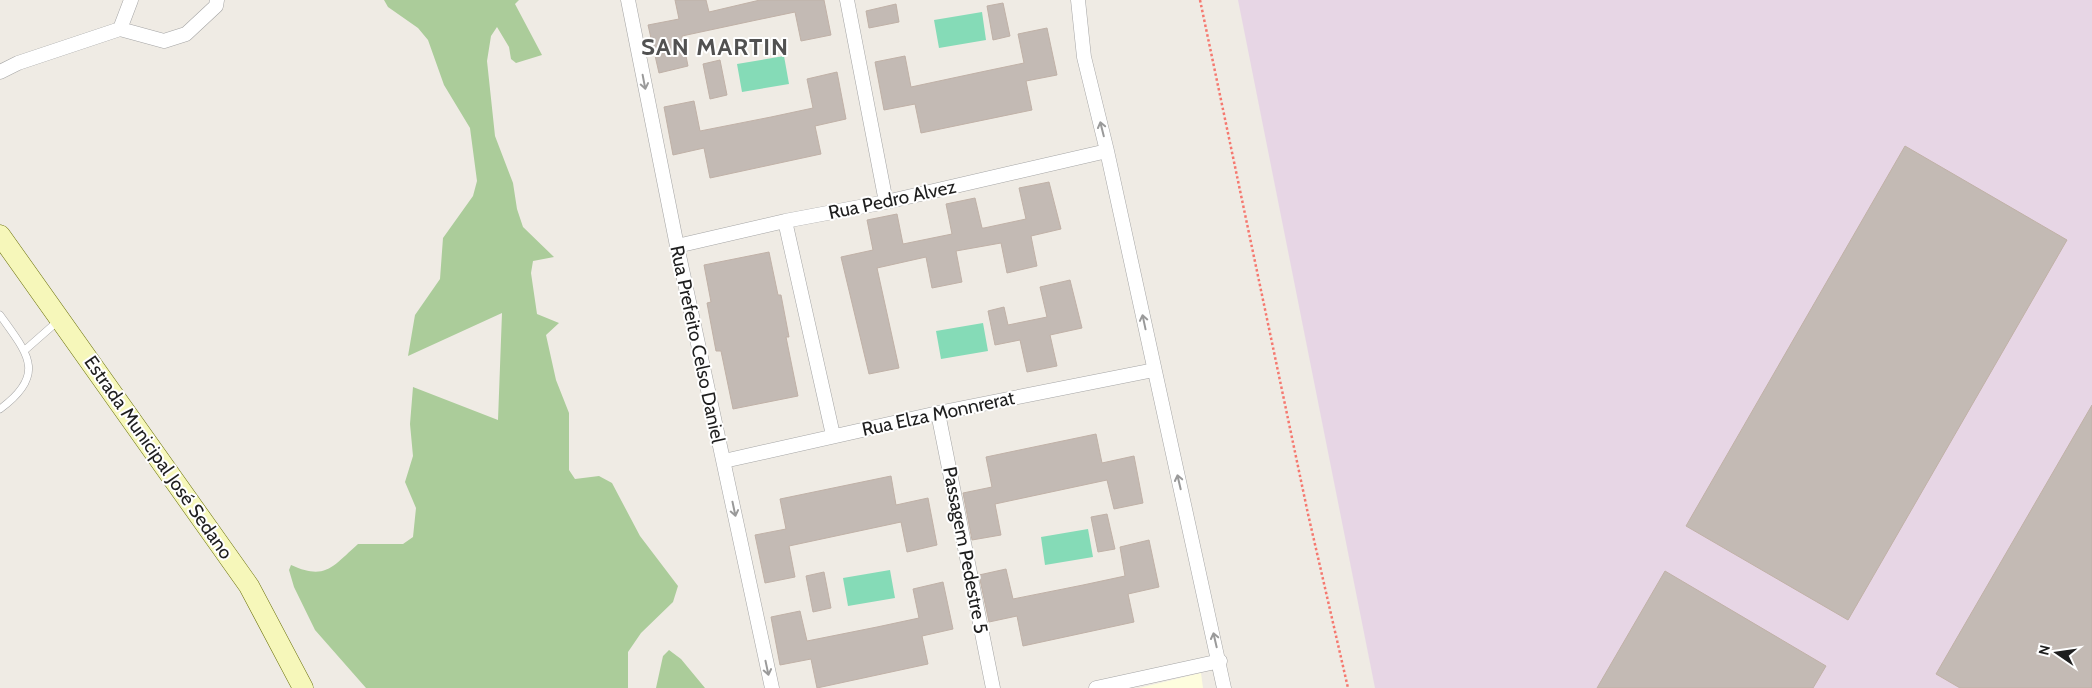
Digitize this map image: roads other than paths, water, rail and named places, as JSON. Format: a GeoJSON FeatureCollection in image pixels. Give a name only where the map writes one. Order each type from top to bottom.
{"type":"FeatureCollection","features":[{"type":"Feature","properties":{"kind":"street"},"geometry":{"type":"LineString","coordinates":[[120,29],[131,0]]}},
{"type":"Feature","properties":{"kind":"street"},"geometry":{"type":"LineString","coordinates":[[0,72],[18,63],[120,29],[164,42],[186,34],[216,6],[217,0]]}},
{"type":"Feature","properties":{"kind":"street","name":"Rua Prefeito Celso Daniel"},"geometry":{"type":"LineString","coordinates":[[628,0],[677,246],[772,688]]}},
{"type":"Feature","properties":{"kind":"street"},"geometry":{"type":"LineString","coordinates":[[847,0],[886,202]]}},
{"type":"Feature","properties":{"kind":"street"},"geometry":{"type":"LineString","coordinates":[[1078,0],[1084,57],[1107,151],[1220,661],[1224,688]]}},
{"type":"Feature","properties":{"kind":"street","name":"Rua Pedro Alvez"},"geometry":{"type":"LineString","coordinates":[[677,246],[785,221],[886,202],[1107,151]]}},
{"type":"Feature","properties":{"kind":"street"},"geometry":{"type":"LineString","coordinates":[[785,221],[833,435]]}},
{"type":"Feature","properties":{"kind":"street","name":"Estrada Municipal José Sedano"},"geometry":{"type":"LineString","coordinates":[[0,235],[61,318],[249,586],[303,688]]}},
{"type":"Feature","properties":{"kind":"street","name":"Rua Elza Monnrerat"},"geometry":{"type":"LineString","coordinates":[[724,461],[938,412],[1154,370]]}},
{"type":"Feature","properties":{"kind":"street","name":"Passagem Pedestre 5"},"geometry":{"type":"LineString","coordinates":[[938,412],[993,688]]}},
{"type":"Feature","properties":{"kind":"street"},"geometry":{"type":"LineString","coordinates":[[1099,688],[1220,661]]}},
{"type":"Feature","properties":{"kind":"lane"},"geometry":{"type":"LineString","coordinates":[[0,315],[25,350],[30,369],[27,382],[0,409]]}},
{"type":"Feature","properties":{"kind":"lane"},"geometry":{"type":"LineString","coordinates":[[25,350],[61,318]]}},
{"type":"Feature","properties":{"kind":"district","name":"SAN MARTIN"},"geometry":{"type":"Point","coordinates":[715,47]}}]}
